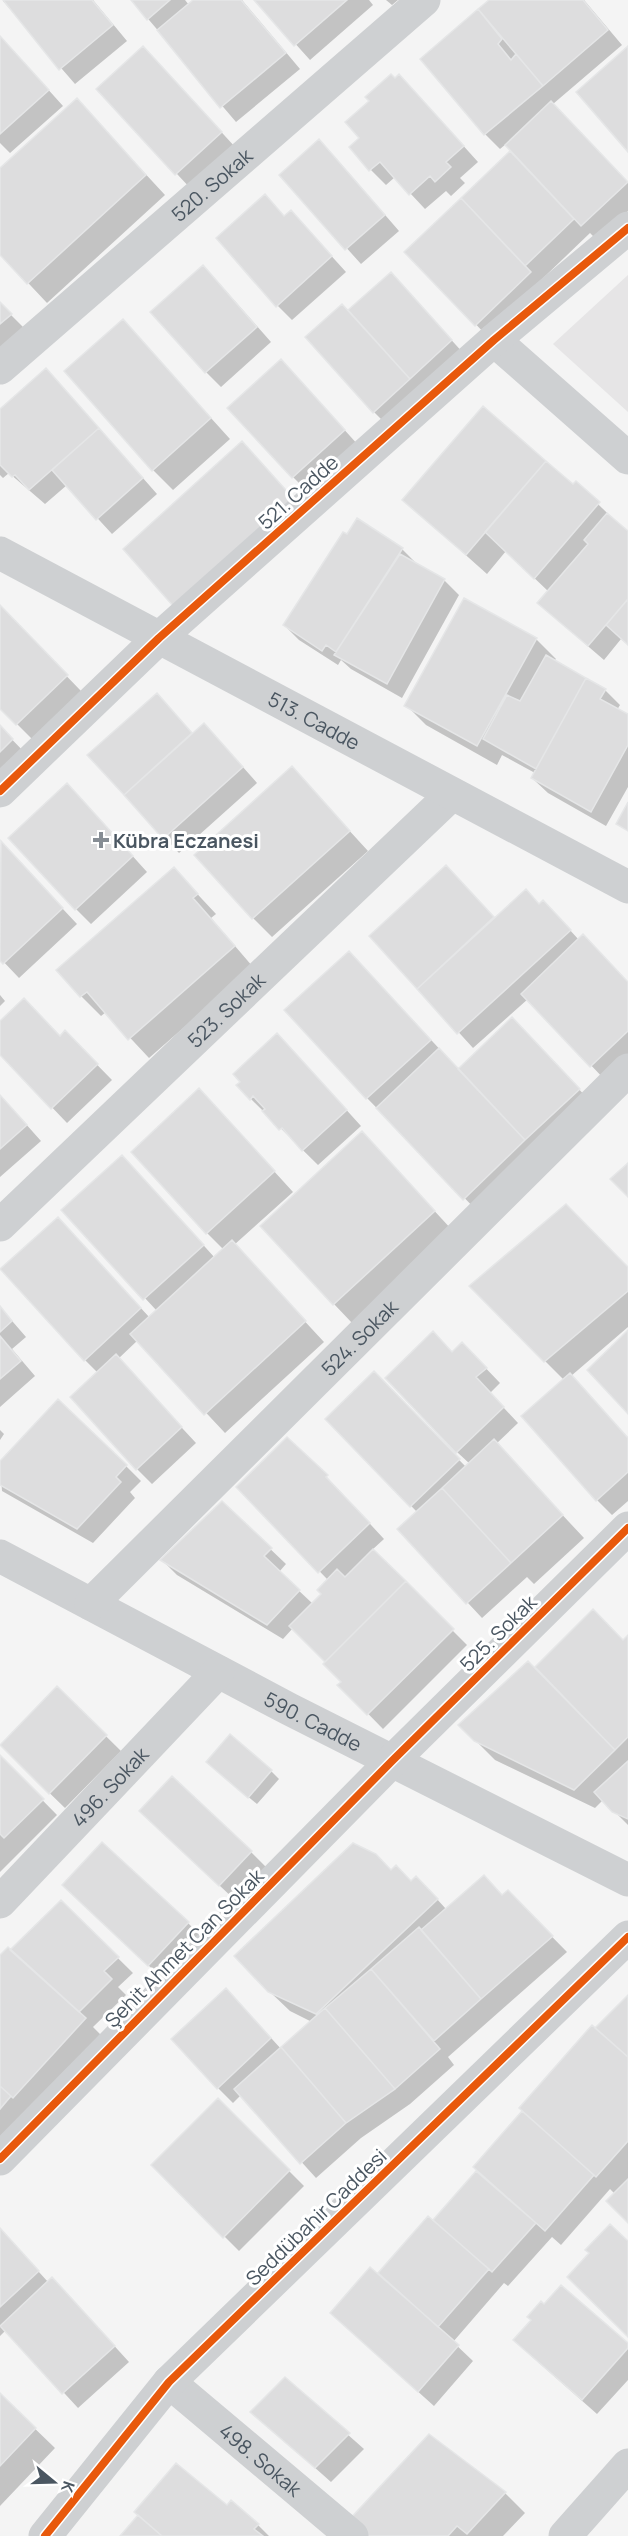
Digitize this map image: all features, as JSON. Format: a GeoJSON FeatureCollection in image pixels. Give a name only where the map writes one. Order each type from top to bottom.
{"type":"FeatureCollection","features":[{"type":"Feature","properties":{"kind":"street","name":"520. Sokak"},"geometry":{"type":"LineString","coordinates":[[0,368],[424,0]]}},
{"type":"Feature","properties":{"kind":"street","name":"521. Cadde"},"geometry":{"type":"LineString","coordinates":[[0,791],[159,638],[494,340],[628,228]]}},
{"type":"Feature","properties":{"kind":"street"},"geometry":{"type":"LineString","coordinates":[[494,340],[628,458]]}},
{"type":"Feature","properties":{"kind":"street","name":"513. Cadde"},"geometry":{"type":"LineString","coordinates":[[0,553],[628,887]]}},
{"type":"Feature","properties":{"kind":"street","name":"523. Sokak"},"geometry":{"type":"LineString","coordinates":[[0,1225],[452,794]]}},
{"type":"Feature","properties":{"kind":"street","name":"524. Sokak"},"geometry":{"type":"LineString","coordinates":[[91,1604],[628,1070]]}},
{"type":"Feature","properties":{"kind":"street","name":"525. Sokak"},"geometry":{"type":"LineString","coordinates":[[392,1761],[628,1528]]}},
{"type":"Feature","properties":{"kind":"street","name":"590. Cadde"},"geometry":{"type":"LineString","coordinates":[[0,1556],[218,1672],[628,1880]]}},
{"type":"Feature","properties":{"kind":"street","name":"496. Sokak"},"geometry":{"type":"LineString","coordinates":[[0,1902],[218,1672]]}},
{"type":"Feature","properties":{"kind":"street","name":"Şehit Ahmet Can Sokak"},"geometry":{"type":"LineString","coordinates":[[0,2159],[392,1761]]}},
{"type":"Feature","properties":{"kind":"street","name":"Seddübahir Caddesi"},"geometry":{"type":"LineString","coordinates":[[45,2536],[169,2382],[628,1937]]}},
{"type":"Feature","properties":{"kind":"street","name":"498. Sokak"},"geometry":{"type":"LineString","coordinates":[[169,2382],[352,2536]]}},
{"type":"Feature","properties":{"kind":"street"},"geometry":{"type":"LineString","coordinates":[[565,2536],[628,2464]]}},
{"type":"Feature","properties":{"kind":"shaded area"},"geometry":{"type":"Polygon","coordinates":[[[628,275],[628,412],[553,344],[628,275]]]}},
{"type":"Feature","properties":{"kind":"building"},"geometry":{"type":"Polygon","coordinates":[[[3,0],[92,0],[113,25],[59,70],[3,0]]]}},
{"type":"Feature","properties":{"kind":"building"},"geometry":{"type":"Polygon","coordinates":[[[131,0],[170,0],[147,20],[131,0]]]}},
{"type":"Feature","properties":{"kind":"building"},"geometry":{"type":"Polygon","coordinates":[[[193,0],[241,0],[286,53],[220,108],[157,30],[193,0]]]}},
{"type":"Feature","properties":{"kind":"building"},"geometry":{"type":"Polygon","coordinates":[[[254,0],[347,0],[294,46],[254,0]]]}},
{"type":"Feature","properties":{"kind":"building"},"geometry":{"type":"Polygon","coordinates":[[[489,0],[583,0],[608,30],[543,86],[478,9],[489,0]]]}},
{"type":"Feature","properties":{"kind":"building"},"geometry":{"type":"Polygon","coordinates":[[[478,9],[502,39],[498,44],[511,60],[516,54],[543,86],[484,135],[420,59],[478,9]]]}},
{"type":"Feature","properties":{"kind":"building"},"geometry":{"type":"Polygon","coordinates":[[[0,36],[49,90],[0,134],[0,36]]]}},
{"type":"Feature","properties":{"kind":"building"},"geometry":{"type":"Polygon","coordinates":[[[143,46],[222,132],[175,175],[96,89],[143,46]]]}},
{"type":"Feature","properties":{"kind":"building"},"geometry":{"type":"Polygon","coordinates":[[[628,46],[628,152],[576,92],[628,46]]]}},
{"type":"Feature","properties":{"kind":"building"},"geometry":{"type":"Polygon","coordinates":[[[391,74],[395,78],[399,74],[464,146],[446,162],[451,167],[435,182],[430,176],[409,195],[380,162],[369,171],[349,147],[359,138],[345,122],[369,101],[365,97],[391,74]]]}},
{"type":"Feature","properties":{"kind":"building"},"geometry":{"type":"Polygon","coordinates":[[[77,98],[146,175],[27,284],[0,255],[0,168],[77,98]]]}},
{"type":"Feature","properties":{"kind":"building"},"geometry":{"type":"Polygon","coordinates":[[[551,101],[628,182],[581,226],[505,145],[551,101]]]}},
{"type":"Feature","properties":{"kind":"building"},"geometry":{"type":"Polygon","coordinates":[[[319,139],[385,215],[345,250],[279,175],[319,139]]]}},
{"type":"Feature","properties":{"kind":"building"},"geometry":{"type":"Polygon","coordinates":[[[510,151],[574,219],[525,266],[461,198],[510,151]]]}},
{"type":"Feature","properties":{"kind":"building"},"geometry":{"type":"Polygon","coordinates":[[[265,194],[284,216],[291,210],[332,256],[276,307],[216,238],[265,194]]]}},
{"type":"Feature","properties":{"kind":"building"},"geometry":{"type":"Polygon","coordinates":[[[461,198],[531,272],[475,326],[404,252],[461,198]]]}},
{"type":"Feature","properties":{"kind":"building"},"geometry":{"type":"Polygon","coordinates":[[[203,265],[257,327],[205,373],[150,312],[203,265]]]}},
{"type":"Feature","properties":{"kind":"building"},"geometry":{"type":"Polygon","coordinates":[[[391,272],[452,340],[410,379],[348,310],[391,272]]]}},
{"type":"Feature","properties":{"kind":"building"},"geometry":{"type":"Polygon","coordinates":[[[0,302],[12,314],[0,324],[0,302]]]}},
{"type":"Feature","properties":{"kind":"building"},"geometry":{"type":"Polygon","coordinates":[[[342,304],[410,379],[373,413],[305,337],[342,304]]]}},
{"type":"Feature","properties":{"kind":"building"},"geometry":{"type":"Polygon","coordinates":[[[123,319],[211,418],[152,471],[64,371],[123,319]]]}},
{"type":"Feature","properties":{"kind":"building"},"geometry":{"type":"Polygon","coordinates":[[[281,359],[345,430],[292,478],[227,408],[281,359]]]}},
{"type":"Feature","properties":{"kind":"building"},"geometry":{"type":"Polygon","coordinates":[[[46,368],[99,428],[29,490],[15,475],[12,477],[0,465],[0,409],[46,368]]]}},
{"type":"Feature","properties":{"kind":"building"},"geometry":{"type":"Polygon","coordinates":[[[483,406],[546,461],[466,555],[402,500],[483,406]]]}},
{"type":"Feature","properties":{"kind":"building"},"geometry":{"type":"Polygon","coordinates":[[[99,428],[143,478],[96,520],[52,470],[99,428]]]}},
{"type":"Feature","properties":{"kind":"building"},"geometry":{"type":"Polygon","coordinates":[[[242,441],[293,498],[173,606],[123,549],[242,441]]]}},
{"type":"Feature","properties":{"kind":"building"},"geometry":{"type":"Polygon","coordinates":[[[546,461],[573,484],[576,481],[600,502],[534,579],[485,532],[546,461]]]}},
{"type":"Feature","properties":{"kind":"building"},"geometry":{"type":"Polygon","coordinates":[[[607,513],[628,531],[628,599],[588,646],[537,603],[588,544],[584,540],[607,513]]]}},
{"type":"Feature","properties":{"kind":"building"},"geometry":{"type":"Polygon","coordinates":[[[357,518],[403,548],[336,652],[326,645],[322,651],[283,625],[343,532],[347,534],[357,518]]]}},
{"type":"Feature","properties":{"kind":"building"},"geometry":{"type":"Polygon","coordinates":[[[400,554],[445,579],[387,684],[334,655],[400,554]]]}},
{"type":"Feature","properties":{"kind":"building"},"geometry":{"type":"Polygon","coordinates":[[[464,598],[537,638],[477,746],[404,706],[464,598]]]}},
{"type":"Feature","properties":{"kind":"building"},"geometry":{"type":"Polygon","coordinates":[[[628,599],[628,645],[606,625],[628,599]]]}},
{"type":"Feature","properties":{"kind":"building"},"geometry":{"type":"Polygon","coordinates":[[[0,605],[68,675],[16,725],[0,709],[0,605]]]}},
{"type":"Feature","properties":{"kind":"building"},"geometry":{"type":"Polygon","coordinates":[[[546,655],[586,678],[536,769],[483,739],[507,695],[520,701],[546,655]]]}},
{"type":"Feature","properties":{"kind":"building"},"geometry":{"type":"Polygon","coordinates":[[[586,678],[606,689],[600,699],[628,714],[628,745],[591,812],[531,778],[586,678]]]}},
{"type":"Feature","properties":{"kind":"building"},"geometry":{"type":"Polygon","coordinates":[[[157,693],[192,733],[124,795],[87,755],[157,693]]]}},
{"type":"Feature","properties":{"kind":"building"},"geometry":{"type":"Polygon","coordinates":[[[204,723],[243,767],[163,839],[124,795],[204,723]]]}},
{"type":"Feature","properties":{"kind":"building"},"geometry":{"type":"Polygon","coordinates":[[[0,725],[13,739],[0,752],[0,725]]]}},
{"type":"Feature","properties":{"kind":"building"},"geometry":{"type":"Polygon","coordinates":[[[292,766],[350,831],[252,919],[194,855],[292,766]]]}},
{"type":"Feature","properties":{"kind":"building"},"geometry":{"type":"Polygon","coordinates":[[[67,783],[133,856],[75,910],[8,838],[67,783]]]}},
{"type":"Feature","properties":{"kind":"building"},"geometry":{"type":"Polygon","coordinates":[[[628,802],[628,831],[616,824],[628,802]]]}},
{"type":"Feature","properties":{"kind":"building"},"geometry":{"type":"Polygon","coordinates":[[[1,841],[63,908],[3,964],[0,961],[1,841]]]}},
{"type":"Feature","properties":{"kind":"building"},"geometry":{"type":"Polygon","coordinates":[[[446,865],[494,917],[417,989],[369,936],[446,865]]]}},
{"type":"Feature","properties":{"kind":"building"},"geometry":{"type":"Polygon","coordinates":[[[174,867],[198,894],[193,898],[235,946],[128,1040],[87,992],[80,997],[56,970],[174,867]]]}},
{"type":"Feature","properties":{"kind":"building"},"geometry":{"type":"Polygon","coordinates":[[[526,889],[539,904],[543,900],[571,930],[457,1034],[417,989],[526,889]]]}},
{"type":"Feature","properties":{"kind":"building"},"geometry":{"type":"Polygon","coordinates":[[[583,934],[628,982],[628,1031],[590,1067],[521,994],[583,934]]]}},
{"type":"Feature","properties":{"kind":"building"},"geometry":{"type":"Polygon","coordinates":[[[349,951],[431,1040],[366,1099],[284,1010],[349,951]]]}},
{"type":"Feature","properties":{"kind":"building"},"geometry":{"type":"Polygon","coordinates":[[[24,998],[60,1036],[65,1030],[98,1064],[51,1109],[0,1055],[0,1021],[24,998]]]}},
{"type":"Feature","properties":{"kind":"building"},"geometry":{"type":"Polygon","coordinates":[[[512,1017],[580,1089],[525,1140],[458,1069],[512,1017]]]}},
{"type":"Feature","properties":{"kind":"building"},"geometry":{"type":"Polygon","coordinates":[[[277,1033],[347,1110],[302,1151],[282,1128],[279,1130],[262,1111],[265,1109],[253,1096],[250,1100],[236,1085],[240,1082],[233,1074],[277,1033]]]}},
{"type":"Feature","properties":{"kind":"building"},"geometry":{"type":"Polygon","coordinates":[[[439,1048],[525,1140],[463,1200],[376,1108],[439,1048]]]}},
{"type":"Feature","properties":{"kind":"building"},"geometry":{"type":"Polygon","coordinates":[[[199,1088],[275,1171],[206,1234],[131,1152],[199,1088]]]}},
{"type":"Feature","properties":{"kind":"building"},"geometry":{"type":"Polygon","coordinates":[[[0,1095],[27,1125],[0,1149],[0,1095]]]}},
{"type":"Feature","properties":{"kind":"building"},"geometry":{"type":"Polygon","coordinates":[[[362,1131],[435,1211],[333,1305],[260,1226],[362,1131]]]}},
{"type":"Feature","properties":{"kind":"building"},"geometry":{"type":"Polygon","coordinates":[[[122,1155],[204,1245],[143,1300],[61,1210],[122,1155]]]}},
{"type":"Feature","properties":{"kind":"building"},"geometry":{"type":"Polygon","coordinates":[[[628,1163],[628,1197],[610,1179],[628,1163]]]}},
{"type":"Feature","properties":{"kind":"building"},"geometry":{"type":"Polygon","coordinates":[[[566,1204],[628,1267],[628,1291],[544,1362],[469,1286],[566,1204]]]}},
{"type":"Feature","properties":{"kind":"building"},"geometry":{"type":"Polygon","coordinates":[[[58,1217],[141,1308],[84,1361],[0,1269],[58,1217]]]}},
{"type":"Feature","properties":{"kind":"building"},"geometry":{"type":"Polygon","coordinates":[[[232,1240],[306,1321],[204,1415],[130,1334],[232,1240]]]}},
{"type":"Feature","properties":{"kind":"building"},"geometry":{"type":"Polygon","coordinates":[[[0,1306],[12,1321],[0,1332],[0,1306]]]}},
{"type":"Feature","properties":{"kind":"building"},"geometry":{"type":"Polygon","coordinates":[[[628,1330],[628,1414],[587,1370],[628,1330]]]}},
{"type":"Feature","properties":{"kind":"building"},"geometry":{"type":"Polygon","coordinates":[[[433,1331],[452,1352],[462,1342],[487,1368],[476,1377],[504,1407],[456,1453],[385,1378],[433,1331]]]}},
{"type":"Feature","properties":{"kind":"building"},"geometry":{"type":"Polygon","coordinates":[[[0,1336],[21,1361],[0,1379],[0,1336]]]}},
{"type":"Feature","properties":{"kind":"building"},"geometry":{"type":"Polygon","coordinates":[[[116,1354],[182,1427],[136,1470],[70,1397],[116,1354]]]}},
{"type":"Feature","properties":{"kind":"building"},"geometry":{"type":"Polygon","coordinates":[[[374,1371],[460,1459],[410,1507],[325,1419],[374,1371]]]}},
{"type":"Feature","properties":{"kind":"building"},"geometry":{"type":"Polygon","coordinates":[[[570,1373],[628,1438],[628,1472],[596,1501],[521,1416],[570,1373]]]}},
{"type":"Feature","properties":{"kind":"building"},"geometry":{"type":"Polygon","coordinates":[[[58,1399],[127,1465],[116,1477],[121,1482],[77,1529],[0,1485],[0,1461],[58,1399]]]}},
{"type":"Feature","properties":{"kind":"building"},"geometry":{"type":"Polygon","coordinates":[[[287,1437],[328,1475],[326,1477],[370,1523],[318,1573],[236,1487],[287,1437]]]}},
{"type":"Feature","properties":{"kind":"building"},"geometry":{"type":"Polygon","coordinates":[[[494,1439],[563,1515],[511,1563],[442,1488],[494,1439]]]}},
{"type":"Feature","properties":{"kind":"building"},"geometry":{"type":"Polygon","coordinates":[[[442,1488],[511,1563],[466,1604],[397,1529],[442,1488]]]}},
{"type":"Feature","properties":{"kind":"building"},"geometry":{"type":"Polygon","coordinates":[[[222,1501],[272,1548],[264,1556],[300,1590],[267,1625],[160,1560],[222,1501]]]}},
{"type":"Feature","properties":{"kind":"building"},"geometry":{"type":"Polygon","coordinates":[[[373,1549],[406,1581],[325,1662],[289,1626],[321,1594],[317,1590],[337,1569],[345,1577],[373,1549]]]}},
{"type":"Feature","properties":{"kind":"building"},"geometry":{"type":"Polygon","coordinates":[[[406,1581],[454,1629],[367,1715],[337,1685],[341,1682],[323,1664],[406,1581]]]}},
{"type":"Feature","properties":{"kind":"building"},"geometry":{"type":"Polygon","coordinates":[[[593,1609],[623,1640],[628,1635],[628,1737],[615,1750],[535,1667],[593,1609]]]}},
{"type":"Feature","properties":{"kind":"building"},"geometry":{"type":"Polygon","coordinates":[[[528,1661],[615,1750],[574,1790],[474,1741],[458,1725],[528,1661]]]}},
{"type":"Feature","properties":{"kind":"building"},"geometry":{"type":"Polygon","coordinates":[[[57,1686],[107,1735],[49,1794],[0,1745],[57,1686]]]}},
{"type":"Feature","properties":{"kind":"building"},"geometry":{"type":"Polygon","coordinates":[[[230,1734],[272,1770],[248,1798],[206,1762],[230,1734]]]}},
{"type":"Feature","properties":{"kind":"building"},"geometry":{"type":"Polygon","coordinates":[[[0,1755],[44,1799],[4,1838],[0,1834],[0,1755]]]}},
{"type":"Feature","properties":{"kind":"building"},"geometry":{"type":"Polygon","coordinates":[[[628,1761],[628,1819],[612,1812],[594,1792],[628,1761]]]}},
{"type":"Feature","properties":{"kind":"building"},"geometry":{"type":"Polygon","coordinates":[[[172,1776],[252,1851],[219,1886],[139,1811],[172,1776]]]}},
{"type":"Feature","properties":{"kind":"building"},"geometry":{"type":"Polygon","coordinates":[[[102,1842],[189,1922],[148,1966],[62,1885],[102,1842]]]}},
{"type":"Feature","properties":{"kind":"building"},"geometry":{"type":"Polygon","coordinates":[[[353,1843],[376,1854],[391,1870],[396,1865],[411,1881],[416,1876],[438,1899],[316,2014],[268,1992],[234,1956],[353,1843]]]}},
{"type":"Feature","properties":{"kind":"building"},"geometry":{"type":"Polygon","coordinates":[[[484,1875],[502,1895],[508,1890],[553,1936],[481,1999],[421,1930],[484,1875]]]}},
{"type":"Feature","properties":{"kind":"building"},"geometry":{"type":"Polygon","coordinates":[[[61,1900],[119,1957],[104,1971],[112,1979],[79,2012],[10,1950],[61,1900]]]}},
{"type":"Feature","properties":{"kind":"building"},"geometry":{"type":"Polygon","coordinates":[[[419,1927],[481,1999],[434,2041],[371,1969],[419,1927]]]}},
{"type":"Feature","properties":{"kind":"building"},"geometry":{"type":"Polygon","coordinates":[[[8,1947],[86,2018],[13,2098],[0,2086],[0,1955],[8,1947]]]}},
{"type":"Feature","properties":{"kind":"building"},"geometry":{"type":"Polygon","coordinates":[[[371,1969],[440,2049],[395,2089],[325,2008],[371,1969]]]}},
{"type":"Feature","properties":{"kind":"building"},"geometry":{"type":"Polygon","coordinates":[[[226,1988],[271,2038],[217,2089],[171,2039],[226,1988]]]}},
{"type":"Feature","properties":{"kind":"building"},"geometry":{"type":"Polygon","coordinates":[[[628,1995],[628,2057],[595,2028],[628,1995]]]}},
{"type":"Feature","properties":{"kind":"building"},"geometry":{"type":"Polygon","coordinates":[[[325,2008],[395,2089],[346,2123],[281,2047],[325,2008]]]}},
{"type":"Feature","properties":{"kind":"building"},"geometry":{"type":"Polygon","coordinates":[[[592,2025],[628,2057],[628,2141],[596,2177],[519,2108],[592,2025]]]}},
{"type":"Feature","properties":{"kind":"building"},"geometry":{"type":"Polygon","coordinates":[[[281,2047],[346,2123],[300,2164],[234,2089],[281,2047]]]}},
{"type":"Feature","properties":{"kind":"building"},"geometry":{"type":"Polygon","coordinates":[[[0,2086],[11,2096],[0,2109],[0,2086]]]}},
{"type":"Feature","properties":{"kind":"building"},"geometry":{"type":"Polygon","coordinates":[[[218,2098],[290,2170],[223,2238],[151,2165],[218,2098]]]}},
{"type":"Feature","properties":{"kind":"building"},"geometry":{"type":"Polygon","coordinates":[[[522,2111],[594,2175],[545,2231],[473,2167],[522,2111]]]}},
{"type":"Feature","properties":{"kind":"building"},"geometry":{"type":"Polygon","coordinates":[[[476,2171],[536,2223],[492,2272],[433,2220],[476,2171]]]}},
{"type":"Feature","properties":{"kind":"building"},"geometry":{"type":"Polygon","coordinates":[[[628,2179],[628,2223],[606,2201],[628,2179]]]}},
{"type":"Feature","properties":{"kind":"building"},"geometry":{"type":"Polygon","coordinates":[[[428,2216],[489,2269],[438,2327],[378,2273],[428,2216]]]}},
{"type":"Feature","properties":{"kind":"building"},"geometry":{"type":"Polygon","coordinates":[[[610,2224],[628,2241],[628,2337],[567,2277],[589,2253],[585,2250],[610,2224]]]}},
{"type":"Feature","properties":{"kind":"building"},"geometry":{"type":"Polygon","coordinates":[[[0,2228],[39,2271],[0,2307],[0,2228]]]}},
{"type":"Feature","properties":{"kind":"building"},"geometry":{"type":"Polygon","coordinates":[[[370,2267],[459,2345],[418,2392],[330,2313],[370,2267]]]}},
{"type":"Feature","properties":{"kind":"building"},"geometry":{"type":"Polygon","coordinates":[[[52,2277],[115,2346],[62,2394],[0,2326],[52,2277]]]}},
{"type":"Feature","properties":{"kind":"building"},"geometry":{"type":"Polygon","coordinates":[[[561,2285],[628,2343],[628,2348],[582,2400],[513,2340],[531,2320],[527,2317],[541,2301],[544,2304],[561,2285]]]}},
{"type":"Feature","properties":{"kind":"building"},"geometry":{"type":"Polygon","coordinates":[[[285,2377],[350,2433],[315,2468],[250,2412],[285,2377]]]}},
{"type":"Feature","properties":{"kind":"building"},"geometry":{"type":"Polygon","coordinates":[[[0,2393],[36,2428],[0,2466],[0,2393]]]}},
{"type":"Feature","properties":{"kind":"building"},"geometry":{"type":"Polygon","coordinates":[[[429,2434],[506,2492],[467,2534],[457,2526],[448,2536],[366,2536],[347,2522],[429,2434]]]}},
{"type":"Feature","properties":{"kind":"building"},"geometry":{"type":"Polygon","coordinates":[[[176,2463],[227,2505],[231,2500],[259,2524],[254,2529],[263,2536],[162,2536],[134,2512],[176,2463]]]}},
{"type":"Feature","properties":{"kind":"building"},"geometry":{"type":"Polygon","coordinates":[[[138,2515],[162,2536],[120,2536],[138,2515]]]}},
{"type":"Feature","properties":{"kind":"cycle path"},"geometry":{"type":"LineString","coordinates":[[0,791],[159,638],[494,340],[628,228]]}},
{"type":"Feature","properties":{"kind":"cycle path"},"geometry":{"type":"LineString","coordinates":[[0,2159],[392,1761],[628,1528]]}},
{"type":"Feature","properties":{"kind":"cycle path"},"geometry":{"type":"LineString","coordinates":[[45,2536],[169,2382],[628,1937]]}},
{"type":"Feature","properties":{"kind":"place","name":"Kübra Eczanesi"},"geometry":{"type":"Point","coordinates":[101,840]}}]}
